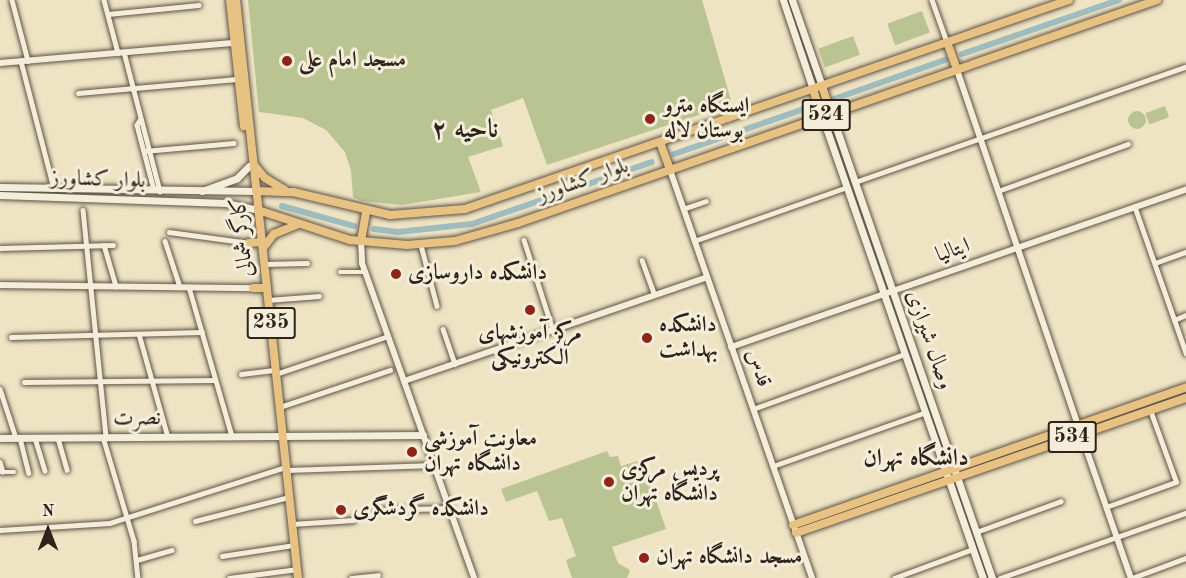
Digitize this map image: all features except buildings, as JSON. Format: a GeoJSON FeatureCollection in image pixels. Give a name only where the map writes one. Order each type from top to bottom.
{"type":"FeatureCollection","features":[{"type":"Feature","properties":{"kind":"main road"},"geometry":{"type":"LineString","coordinates":[[230,0],[238,43]]}},
{"type":"Feature","properties":{"kind":"main road"},"geometry":{"type":"LineString","coordinates":[[237,0],[238,43]]}},
{"type":"Feature","properties":{"kind":"main road"},"geometry":{"type":"LineString","coordinates":[[783,0],[822,116]]}},
{"type":"Feature","properties":{"kind":"main road"},"geometry":{"type":"LineString","coordinates":[[792,0],[831,113]]}},
{"type":"Feature","properties":{"kind":"main road","name":"بلوار کشاورز"},"geometry":{"type":"LineString","coordinates":[[0,187],[290,192],[366,212],[421,215],[465,209],[1069,0]]}},
{"type":"Feature","properties":{"kind":"main road","name":"بلوار کشاورز"},"geometry":{"type":"LineString","coordinates":[[0,195],[222,202],[258,210],[361,241],[421,245],[495,230],[1157,0]]}},
{"type":"Feature","properties":{"kind":"main road"},"geometry":{"type":"LineString","coordinates":[[947,42],[957,70]]}},
{"type":"Feature","properties":{"kind":"main road","name":"کارگر شمالی"},"geometry":{"type":"LineString","coordinates":[[238,43],[297,574]]}},
{"type":"Feature","properties":{"kind":"main road"},"geometry":{"type":"LineString","coordinates":[[800,51],[809,48]]}},
{"type":"Feature","properties":{"kind":"main road","name":"وصال شیرازی"},"geometry":{"type":"LineString","coordinates":[[831,113],[934,409],[950,470]]}},
{"type":"Feature","properties":{"kind":"main road","name":"وصال شیرازی"},"geometry":{"type":"LineString","coordinates":[[822,116],[926,412],[976,532],[992,578]]}},
{"type":"Feature","properties":{"kind":"main road"},"geometry":{"type":"LineString","coordinates":[[660,142],[670,170]]}},
{"type":"Feature","properties":{"kind":"main road"},"geometry":{"type":"LineString","coordinates":[[199,192],[237,178],[251,165],[266,178],[290,192]]}},
{"type":"Feature","properties":{"kind":"main road"},"geometry":{"type":"LineString","coordinates":[[361,241],[366,212]]}},
{"type":"Feature","properties":{"kind":"main road"},"geometry":{"type":"LineString","coordinates":[[249,243],[262,246],[274,234],[299,223]]}},
{"type":"Feature","properties":{"kind":"main road"},"geometry":{"type":"LineString","coordinates":[[253,288],[267,288]]}},
{"type":"Feature","properties":{"kind":"main road"},"geometry":{"type":"LineString","coordinates":[[905,354],[914,351]]}},
{"type":"Feature","properties":{"kind":"main road","name":"534"},"geometry":{"type":"LineString","coordinates":[[794,529],[950,470],[1186,387]]}},
{"type":"Feature","properties":{"kind":"main road","name":"534"},"geometry":{"type":"LineString","coordinates":[[794,529],[953,478],[1186,398]]}},
{"type":"Feature","properties":{"kind":"main road"},"geometry":{"type":"LineString","coordinates":[[926,412],[934,409]]}},
{"type":"Feature","properties":{"kind":"main road"},"geometry":{"type":"LineString","coordinates":[[1078,425],[1081,434]]}},
{"type":"Feature","properties":{"kind":"main road"},"geometry":{"type":"LineString","coordinates":[[283,436],[423,435]]}},
{"type":"Feature","properties":{"kind":"main road","name":"نصرت"},"geometry":{"type":"LineString","coordinates":[[0,438],[283,436]]}},
{"type":"Feature","properties":{"kind":"main road","name":"وصال شیرازی"},"geometry":{"type":"LineString","coordinates":[[953,478],[983,578]]}},
{"type":"Feature","properties":{"kind":"main road"},"geometry":{"type":"LineString","coordinates":[[973,549],[981,546]]}},
{"type":"Feature","properties":{"kind":"street"},"geometry":{"type":"LineString","coordinates":[[12,0],[54,189]]}},
{"type":"Feature","properties":{"kind":"street"},"geometry":{"type":"LineString","coordinates":[[104,0],[133,88],[157,191]]}},
{"type":"Feature","properties":{"kind":"street"},"geometry":{"type":"LineString","coordinates":[[932,0],[947,42]]}},
{"type":"Feature","properties":{"kind":"street"},"geometry":{"type":"LineString","coordinates":[[108,14],[200,5]]}},
{"type":"Feature","properties":{"kind":"street"},"geometry":{"type":"LineString","coordinates":[[0,63],[238,43]]}},
{"type":"Feature","properties":{"kind":"street"},"geometry":{"type":"LineString","coordinates":[[855,182],[1186,67]]}},
{"type":"Feature","properties":{"kind":"street"},"geometry":{"type":"LineString","coordinates":[[957,70],[1078,425]]}},
{"type":"Feature","properties":{"kind":"street"},"geometry":{"type":"LineString","coordinates":[[78,93],[242,79]]}},
{"type":"Feature","properties":{"kind":"street"},"geometry":{"type":"LineString","coordinates":[[146,151],[234,143]]}},
{"type":"Feature","properties":{"kind":"street"},"geometry":{"type":"LineString","coordinates":[[998,191],[1128,144]]}},
{"type":"Feature","properties":{"kind":"street","name":"قدس"},"geometry":{"type":"LineString","coordinates":[[670,170],[812,578]]}},
{"type":"Feature","properties":{"kind":"street"},"geometry":{"type":"LineString","coordinates":[[694,241],[847,187]]}},
{"type":"Feature","properties":{"kind":"street","name":"ایتالیا"},"geometry":{"type":"LineString","coordinates":[[731,347],[1186,189]]}},
{"type":"Feature","properties":{"kind":"street"},"geometry":{"type":"LineString","coordinates":[[683,209],[706,201]]}},
{"type":"Feature","properties":{"kind":"street"},"geometry":{"type":"LineString","coordinates":[[1135,207],[1186,353]]}},
{"type":"Feature","properties":{"kind":"street"},"geometry":{"type":"LineString","coordinates":[[83,210],[104,437],[127,517],[137,560],[138,578]]}},
{"type":"Feature","properties":{"kind":"street"},"geometry":{"type":"LineString","coordinates":[[169,232],[249,243]]}},
{"type":"Feature","properties":{"kind":"street"},"geometry":{"type":"LineString","coordinates":[[524,240],[553,330]]}},
{"type":"Feature","properties":{"kind":"street"},"geometry":{"type":"LineString","coordinates":[[165,241],[180,287]]}},
{"type":"Feature","properties":{"kind":"street"},"geometry":{"type":"LineString","coordinates":[[361,241],[365,272],[474,578]]}},
{"type":"Feature","properties":{"kind":"street"},"geometry":{"type":"LineString","coordinates":[[104,245],[116,286]]}},
{"type":"Feature","properties":{"kind":"street"},"geometry":{"type":"LineString","coordinates":[[0,248],[113,245]]}},
{"type":"Feature","properties":{"kind":"street"},"geometry":{"type":"LineString","coordinates":[[421,245],[437,306]]}},
{"type":"Feature","properties":{"kind":"street"},"geometry":{"type":"LineString","coordinates":[[1155,263],[1186,252]]}},
{"type":"Feature","properties":{"kind":"street"},"geometry":{"type":"LineString","coordinates":[[642,260],[655,295]]}},
{"type":"Feature","properties":{"kind":"street"},"geometry":{"type":"LineString","coordinates":[[264,264],[307,263]]}},
{"type":"Feature","properties":{"kind":"street"},"geometry":{"type":"LineString","coordinates":[[340,272],[365,272]]}},
{"type":"Feature","properties":{"kind":"street"},"geometry":{"type":"LineString","coordinates":[[404,381],[707,277]]}},
{"type":"Feature","properties":{"kind":"street"},"geometry":{"type":"LineString","coordinates":[[0,285],[253,288]]}},
{"type":"Feature","properties":{"kind":"street"},"geometry":{"type":"LineString","coordinates":[[189,287],[231,436]]}},
{"type":"Feature","properties":{"kind":"street"},"geometry":{"type":"LineString","coordinates":[[268,300],[319,296]]}},
{"type":"Feature","properties":{"kind":"street"},"geometry":{"type":"LineString","coordinates":[[1174,320],[1186,315]]}},
{"type":"Feature","properties":{"kind":"street"},"geometry":{"type":"LineString","coordinates":[[443,329],[455,364]]}},
{"type":"Feature","properties":{"kind":"street"},"geometry":{"type":"LineString","coordinates":[[11,338],[202,332]]}},
{"type":"Feature","properties":{"kind":"street"},"geometry":{"type":"LineString","coordinates":[[139,334],[168,437]]}},
{"type":"Feature","properties":{"kind":"street"},"geometry":{"type":"LineString","coordinates":[[241,374],[276,372],[388,336]]}},
{"type":"Feature","properties":{"kind":"street"},"geometry":{"type":"LineString","coordinates":[[753,409],[905,354]]}},
{"type":"Feature","properties":{"kind":"street"},"geometry":{"type":"LineString","coordinates":[[280,407],[390,370]]}},
{"type":"Feature","properties":{"kind":"street"},"geometry":{"type":"LineString","coordinates":[[24,382],[215,380]]}},
{"type":"Feature","properties":{"kind":"street"},"geometry":{"type":"LineString","coordinates":[[0,389],[29,473]]}},
{"type":"Feature","properties":{"kind":"street"},"geometry":{"type":"LineString","coordinates":[[1106,507],[1176,482],[1150,410]]}},
{"type":"Feature","properties":{"kind":"street"},"geometry":{"type":"LineString","coordinates":[[772,466],[926,412]]}},
{"type":"Feature","properties":{"kind":"street"},"geometry":{"type":"LineString","coordinates":[[1081,434],[1132,578],[1186,558]]}},
{"type":"Feature","properties":{"kind":"street"},"geometry":{"type":"LineString","coordinates":[[36,438],[45,471]]}},
{"type":"Feature","properties":{"kind":"street"},"geometry":{"type":"LineString","coordinates":[[58,438],[67,470]]}},
{"type":"Feature","properties":{"kind":"street"},"geometry":{"type":"LineString","coordinates":[[0,462],[1,472],[14,472]]}},
{"type":"Feature","properties":{"kind":"street"},"geometry":{"type":"LineString","coordinates":[[0,530],[106,524],[286,469],[434,465]]}},
{"type":"Feature","properties":{"kind":"street"},"geometry":{"type":"LineString","coordinates":[[195,521],[289,497]]}},
{"type":"Feature","properties":{"kind":"street"},"geometry":{"type":"LineString","coordinates":[[976,532],[1061,501]]}},
{"type":"Feature","properties":{"kind":"street"},"geometry":{"type":"LineString","coordinates":[[374,510],[449,507]]}},
{"type":"Feature","properties":{"kind":"street"},"geometry":{"type":"LineString","coordinates":[[1000,578],[1186,513]]}},
{"type":"Feature","properties":{"kind":"street"},"geometry":{"type":"LineString","coordinates":[[292,524],[353,520]]}},
{"type":"Feature","properties":{"kind":"street"},"geometry":{"type":"LineString","coordinates":[[222,556],[294,545]]}},
{"type":"Feature","properties":{"kind":"street"},"geometry":{"type":"LineString","coordinates":[[894,578],[973,549]]}},
{"type":"Feature","properties":{"kind":"street"},"geometry":{"type":"LineString","coordinates":[[137,560],[172,550]]}},
{"type":"Feature","properties":{"kind":"street"},"geometry":{"type":"LineString","coordinates":[[229,578],[297,574]]}},
{"type":"Feature","properties":{"kind":"street"},"geometry":{"type":"LineString","coordinates":[[351,578],[378,575]]}},
{"type":"Feature","properties":{"kind":"green space"},"geometry":{"type":"Polygon","coordinates":[[[248,0],[702,0],[732,104],[547,165],[523,98],[491,110],[503,146],[468,157],[481,192],[402,205],[362,201],[353,197],[351,171],[345,152],[326,130],[303,118],[259,112],[248,0]]]}},
{"type":"Feature","properties":{"kind":"green space"},"geometry":{"type":"Polygon","coordinates":[[[922,11],[930,33],[895,45],[887,24],[922,11]]]}},
{"type":"Feature","properties":{"kind":"green space"},"geometry":{"type":"Polygon","coordinates":[[[853,36],[860,55],[825,67],[818,49],[853,36]]]}},
{"type":"Feature","properties":{"kind":"green space"},"geometry":{"type":"Polygon","coordinates":[[[1165,106],[1169,117],[1149,124],[1145,113],[1165,106]]]}},
{"type":"Feature","properties":{"kind":"green space"},"geometry":{"type":"Polygon","coordinates":[[[1137,111],[1143,114],[1146,120],[1143,126],[1137,129],[1131,126],[1128,120],[1131,114],[1137,111]]]}},
{"type":"Feature","properties":{"kind":"green space"},"geometry":{"type":"Polygon","coordinates":[[[607,451],[610,457],[618,456],[621,466],[642,460],[666,529],[612,547],[618,563],[630,570],[627,578],[572,578],[566,560],[576,556],[562,518],[549,521],[537,491],[506,502],[501,489],[607,451]]]}},
{"type":"Feature","properties":{"kind":"waterway"},"geometry":{"type":"LineString","coordinates":[[962,54],[1119,0]]}},
{"type":"Feature","properties":{"kind":"waterway"},"geometry":{"type":"LineString","coordinates":[[834,99],[945,60]]}},
{"type":"Feature","properties":{"kind":"waterway"},"geometry":{"type":"LineString","coordinates":[[674,154],[810,107]]}},
{"type":"Feature","properties":{"kind":"waterway"},"geometry":{"type":"LineString","coordinates":[[374,229],[398,232],[472,224],[652,162]]}},
{"type":"Feature","properties":{"kind":"waterway"},"geometry":{"type":"LineString","coordinates":[[282,206],[354,226]]}},
{"type":"Feature","properties":{"kind":"place","name":"مسجد امام علی"},"geometry":{"type":"Point","coordinates":[287,61]}},
{"type":"Feature","properties":{"kind":"place","name":"ایستگاه مترو بوستان لاله"},"geometry":{"type":"Point","coordinates":[650,119]}},
{"type":"Feature","properties":{"kind":"place","name":"دانشکده داروسازی"},"geometry":{"type":"Point","coordinates":[396,274]}},
{"type":"Feature","properties":{"kind":"place","name":"مرکز آموزشهای الکترونیکی"},"geometry":{"type":"Point","coordinates":[530,310]}},
{"type":"Feature","properties":{"kind":"place","name":"دانشکده بهداشت"},"geometry":{"type":"Point","coordinates":[647,338]}},
{"type":"Feature","properties":{"kind":"place","name":"معاونت آموزشی دانشگاه تهران"},"geometry":{"type":"Point","coordinates":[412,452]}},
{"type":"Feature","properties":{"kind":"place","name":"پردیس مرکزی دانشگاه‌ تهران"},"geometry":{"type":"Point","coordinates":[609,482]}},
{"type":"Feature","properties":{"kind":"place","name":"دانشکده گردشگری"},"geometry":{"type":"Point","coordinates":[341,510]}},
{"type":"Feature","properties":{"kind":"place","name":"مسجد دانشگاه تهران"},"geometry":{"type":"Point","coordinates":[644,558]}},
{"type":"Feature","properties":{"kind":"district","name":"ناحیه ۲"},"geometry":{"type":"Point","coordinates":[465,131]}},
{"type":"Feature","properties":{"kind":"district","name":"دانشگاه تهران"},"geometry":{"type":"Point","coordinates":[916,460]}}]}
